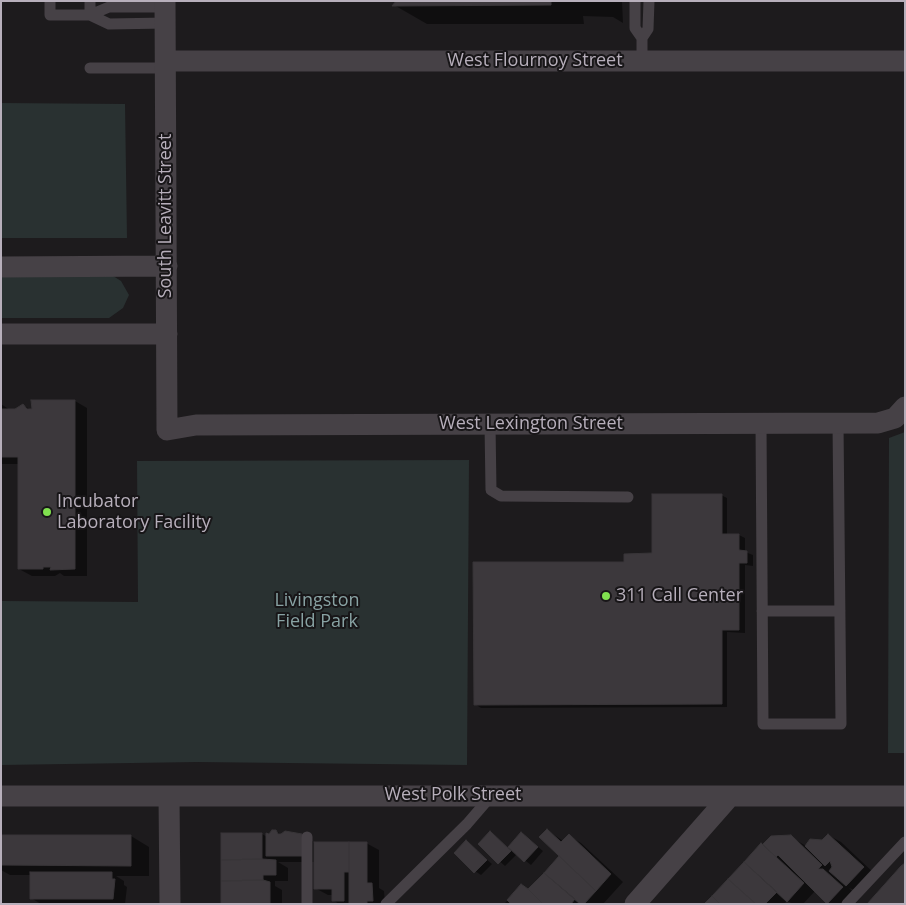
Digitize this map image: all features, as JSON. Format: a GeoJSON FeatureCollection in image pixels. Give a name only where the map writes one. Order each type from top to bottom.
{"type":"FeatureCollection","features":[{"type":"Feature","properties":{"kind":"street","name":"South Leavitt Street"},"geometry":{"type":"LineString","coordinates":[[165,11],[167,430]]}},
{"type":"Feature","properties":{"kind":"street","name":"West Flournoy Street"},"geometry":{"type":"LineString","coordinates":[[166,65],[905,61]]}},
{"type":"Feature","properties":{"kind":"street"},"geometry":{"type":"LineString","coordinates":[[1,267],[166,266]]}},
{"type":"Feature","properties":{"kind":"street"},"geometry":{"type":"LineString","coordinates":[[1,334],[167,334]]}},
{"type":"Feature","properties":{"kind":"street","name":"West Lexington Street"},"geometry":{"type":"LineString","coordinates":[[167,430],[196,425],[878,423],[900,413]]}},
{"type":"Feature","properties":{"kind":"street","name":"West Polk Street"},"geometry":{"type":"LineString","coordinates":[[1,796],[905,796]]}},
{"type":"Feature","properties":{"kind":"street"},"geometry":{"type":"LineString","coordinates":[[169,796],[170,904]]}},
{"type":"Feature","properties":{"kind":"street"},"geometry":{"type":"LineString","coordinates":[[635,904],[730,796]]}},
{"type":"Feature","properties":{"kind":"lane"},"geometry":{"type":"LineString","coordinates":[[50,1],[50,15],[90,15],[109,7],[165,11]]}},
{"type":"Feature","properties":{"kind":"lane"},"geometry":{"type":"LineString","coordinates":[[90,1],[90,15]]}},
{"type":"Feature","properties":{"kind":"lane"},"geometry":{"type":"LineString","coordinates":[[635,1],[635,28],[642,38]]}},
{"type":"Feature","properties":{"kind":"lane"},"geometry":{"type":"LineString","coordinates":[[642,61],[642,38],[648,29],[649,1]]}},
{"type":"Feature","properties":{"kind":"lane"},"geometry":{"type":"LineString","coordinates":[[90,15],[109,24],[165,11]]}},
{"type":"Feature","properties":{"kind":"lane"},"geometry":{"type":"LineString","coordinates":[[90,68],[166,65]]}},
{"type":"Feature","properties":{"kind":"lane"},"geometry":{"type":"LineString","coordinates":[[761,424],[763,724],[841,724],[838,423]]}},
{"type":"Feature","properties":{"kind":"lane"},"geometry":{"type":"LineString","coordinates":[[490,424],[491,490],[501,496],[628,497]]}},
{"type":"Feature","properties":{"kind":"lane"},"geometry":{"type":"LineString","coordinates":[[762,611],[840,611]]}},
{"type":"Feature","properties":{"kind":"lane"},"geometry":{"type":"LineString","coordinates":[[386,904],[467,824],[492,796]]}},
{"type":"Feature","properties":{"kind":"lane"},"geometry":{"type":"LineString","coordinates":[[307,837],[307,904]]}},
{"type":"Feature","properties":{"kind":"lane"},"geometry":{"type":"LineString","coordinates":[[847,904],[905,842]]}},
{"type":"Feature","properties":{"kind":"green space"},"geometry":{"type":"Polygon","coordinates":[[[1,103],[125,104],[127,238],[1,238],[1,103]]]}},
{"type":"Feature","properties":{"kind":"green space"},"geometry":{"type":"Polygon","coordinates":[[[110,274],[121,281],[129,295],[123,308],[109,318],[1,318],[1,275],[110,274]]]}},
{"type":"Feature","properties":{"kind":"green space"},"geometry":{"type":"Polygon","coordinates":[[[905,432],[905,753],[888,753],[889,438],[905,432]]]}},
{"type":"Feature","properties":{"kind":"green space","name":"Livingston Field Park"},"geometry":{"type":"Polygon","coordinates":[[[469,460],[467,765],[197,762],[1,765],[1,601],[138,602],[137,461],[469,460]]]}},
{"type":"Feature","properties":{"kind":"building"},"geometry":{"type":"Polygon","coordinates":[[[396,1],[551,1],[551,5],[392,6],[396,1]]]}},
{"type":"Feature","properties":{"kind":"building","name":"Incubator Laboratory Facility"},"geometry":{"type":"Polygon","coordinates":[[[31,400],[75,400],[75,569],[50,570],[51,567],[43,567],[43,569],[18,569],[18,457],[1,457],[1,409],[15,409],[23,404],[27,409],[32,409],[31,400]]]}},
{"type":"Feature","properties":{"kind":"building","name":"311 Call Center"},"geometry":{"type":"Polygon","coordinates":[[[652,494],[722,494],[722,534],[739,534],[739,550],[747,551],[747,563],[739,563],[739,630],[722,630],[722,704],[474,705],[473,562],[624,562],[624,554],[652,553],[652,494]]]}},
{"type":"Feature","properties":{"kind":"building"},"geometry":{"type":"Polygon","coordinates":[[[547,829],[561,842],[569,834],[611,874],[596,891],[539,837],[547,829]]]}},
{"type":"Feature","properties":{"kind":"building"},"geometry":{"type":"Polygon","coordinates":[[[272,830],[276,830],[278,834],[285,831],[302,834],[302,856],[266,856],[266,833],[269,834],[272,830]]]}},
{"type":"Feature","properties":{"kind":"building"},"geometry":{"type":"Polygon","coordinates":[[[490,831],[511,851],[498,864],[478,844],[490,831]]]}},
{"type":"Feature","properties":{"kind":"building"},"geometry":{"type":"Polygon","coordinates":[[[521,832],[538,847],[524,862],[508,847],[521,832]]]}},
{"type":"Feature","properties":{"kind":"building"},"geometry":{"type":"Polygon","coordinates":[[[221,833],[262,833],[262,859],[221,860],[221,833]]]}},
{"type":"Feature","properties":{"kind":"building"},"geometry":{"type":"Polygon","coordinates":[[[828,834],[864,867],[846,886],[829,871],[832,867],[830,861],[825,866],[805,846],[810,839],[822,840],[828,834]]]}},
{"type":"Feature","properties":{"kind":"building"},"geometry":{"type":"Polygon","coordinates":[[[1,835],[131,835],[131,866],[1,865],[1,835]]]}},
{"type":"Feature","properties":{"kind":"building"},"geometry":{"type":"Polygon","coordinates":[[[791,835],[822,865],[818,869],[823,869],[843,887],[827,904],[778,855],[776,857],[763,844],[771,836],[791,835]]]}},
{"type":"Feature","properties":{"kind":"building"},"geometry":{"type":"Polygon","coordinates":[[[466,840],[487,860],[474,873],[454,853],[466,840]]]}},
{"type":"Feature","properties":{"kind":"building"},"geometry":{"type":"Polygon","coordinates":[[[314,842],[349,842],[349,872],[344,872],[344,901],[332,901],[332,889],[314,889],[314,842]]]}},
{"type":"Feature","properties":{"kind":"building"},"geometry":{"type":"Polygon","coordinates":[[[349,842],[367,842],[367,883],[372,883],[373,901],[367,901],[367,904],[349,904],[349,842]]]}},
{"type":"Feature","properties":{"kind":"building"},"geometry":{"type":"Polygon","coordinates":[[[761,843],[804,883],[787,902],[744,862],[761,843]]]}},
{"type":"Feature","properties":{"kind":"building"},"geometry":{"type":"Polygon","coordinates":[[[559,856],[596,891],[584,904],[580,904],[544,873],[559,856]]]}},
{"type":"Feature","properties":{"kind":"building"},"geometry":{"type":"Polygon","coordinates":[[[221,860],[276,860],[276,875],[263,875],[263,880],[221,881],[221,860]]]}},
{"type":"Feature","properties":{"kind":"building"},"geometry":{"type":"Polygon","coordinates":[[[744,862],[777,892],[765,904],[756,904],[728,879],[744,862]]]}},
{"type":"Feature","properties":{"kind":"building"},"geometry":{"type":"Polygon","coordinates":[[[905,863],[905,904],[867,904],[901,866],[905,863]]]}},
{"type":"Feature","properties":{"kind":"building"},"geometry":{"type":"Polygon","coordinates":[[[30,872],[112,872],[112,879],[115,879],[113,899],[30,899],[30,872]]]}},
{"type":"Feature","properties":{"kind":"building"},"geometry":{"type":"Polygon","coordinates":[[[544,873],[575,899],[571,904],[543,904],[528,889],[544,873]]]}},
{"type":"Feature","properties":{"kind":"building"},"geometry":{"type":"Polygon","coordinates":[[[728,879],[756,904],[720,904],[712,896],[728,879]]]}},
{"type":"Feature","properties":{"kind":"building"},"geometry":{"type":"Polygon","coordinates":[[[263,880],[270,882],[270,903],[221,904],[221,881],[263,880]]]}},
{"type":"Feature","properties":{"kind":"building"},"geometry":{"type":"Polygon","coordinates":[[[521,884],[543,904],[511,904],[507,900],[521,884]]]}},
{"type":"Feature","properties":{"kind":"building"},"geometry":{"type":"Polygon","coordinates":[[[712,896],[720,904],[704,904],[712,896]]]}},
{"type":"Feature","properties":{"kind":"place","name":"Incubator Laboratory Facility"},"geometry":{"type":"Point","coordinates":[47,512]}},
{"type":"Feature","properties":{"kind":"place","name":"311 Call Center"},"geometry":{"type":"Point","coordinates":[606,596]}}]}
